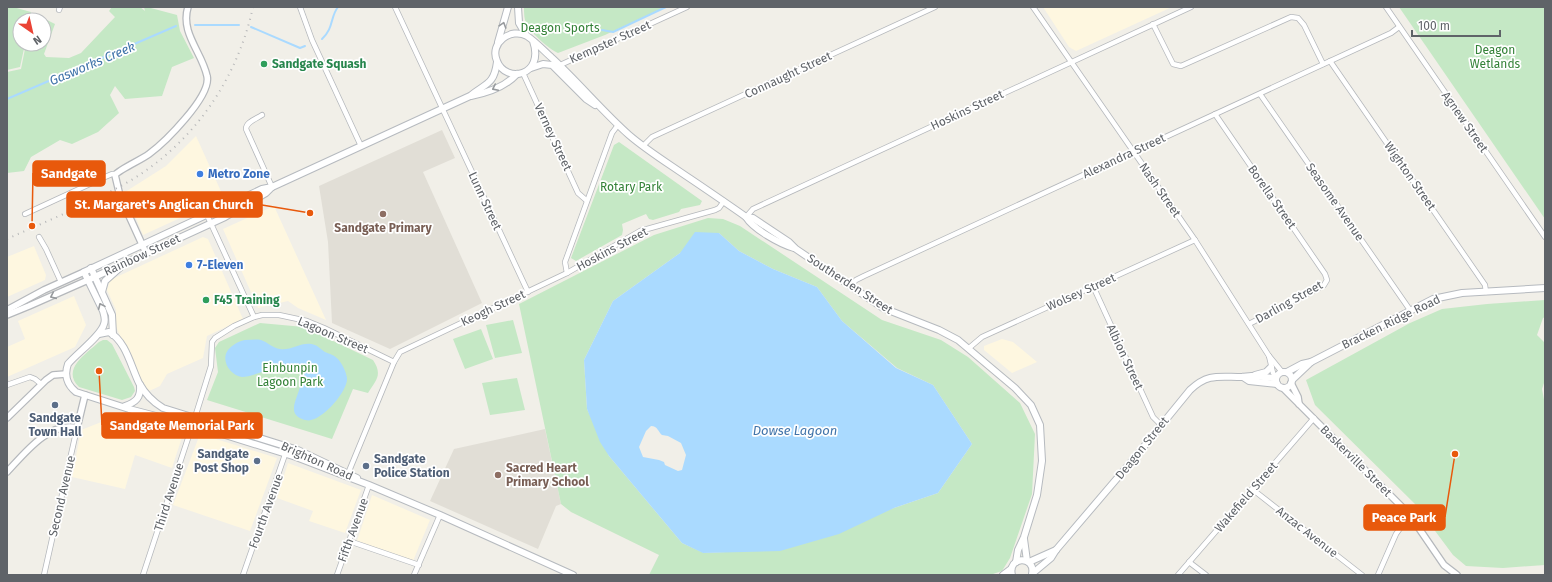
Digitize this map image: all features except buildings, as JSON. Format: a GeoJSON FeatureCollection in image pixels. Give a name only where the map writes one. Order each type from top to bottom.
{"type":"FeatureCollection","features":[{"type":"Feature","properties":{"kind":"main road"},"geometry":{"type":"LineString","coordinates":[[508,7],[498,44],[496,57],[497,62],[505,71],[520,73],[531,68],[548,64],[557,66]]}},
{"type":"Feature","properties":{"kind":"main road"},"geometry":{"type":"LineString","coordinates":[[518,7],[519,23],[527,36],[533,41],[536,53],[534,63],[531,68]]}},
{"type":"Feature","properties":{"kind":"main road"},"geometry":{"type":"LineString","coordinates":[[498,44],[510,34],[516,33],[527,36]]}},
{"type":"Feature","properties":{"kind":"main road","name":"Southerden Street"},"geometry":{"type":"LineString","coordinates":[[533,41],[586,99],[599,107],[643,146],[746,217],[753,218],[789,242],[796,249],[887,310],[948,334],[969,348],[1025,399],[1035,412],[1040,425],[1042,447],[1041,475],[1037,495],[1012,572]]}},
{"type":"Feature","properties":{"kind":"main road","name":"Rainbow Street"},"geometry":{"type":"LineString","coordinates":[[84,272],[262,189],[272,187],[470,96],[489,84],[495,76],[497,62]]}},
{"type":"Feature","properties":{"kind":"main road","name":"Rainbow Street"},"geometry":{"type":"LineString","coordinates":[[470,96],[483,94],[512,80],[520,73]]}},
{"type":"Feature","properties":{"kind":"main road","name":"Rainbow Street"},"geometry":{"type":"LineString","coordinates":[[88,280],[211,224],[266,193],[272,187]]}},
{"type":"Feature","properties":{"kind":"main road"},"geometry":{"type":"LineString","coordinates":[[102,292],[105,281],[119,270],[126,262]]}},
{"type":"Feature","properties":{"kind":"main road"},"geometry":{"type":"LineString","coordinates":[[91,268],[112,316],[113,334]]}},
{"type":"Feature","properties":{"kind":"main road"},"geometry":{"type":"LineString","coordinates":[[66,374],[66,369],[71,361],[99,334],[105,323],[105,318],[84,272]]}},
{"type":"Feature","properties":{"kind":"main road","name":"Bracken Ridge Road"},"geometry":{"type":"LineString","coordinates":[[1284,372],[1302,364],[1311,362],[1410,310],[1441,296],[1545,288]]}},
{"type":"Feature","properties":{"kind":"main road"},"geometry":{"type":"LineString","coordinates":[[99,334],[109,332],[120,341],[140,385],[140,394],[138,399],[134,403],[125,406]]}},
{"type":"Feature","properties":{"kind":"main road","name":"Bracken Ridge Road"},"geometry":{"type":"LineString","coordinates":[[1291,381],[1311,362]]}},
{"type":"Feature","properties":{"kind":"main road"},"geometry":{"type":"LineString","coordinates":[[1254,376],[1266,372],[1271,367]]}},
{"type":"Feature","properties":{"kind":"main road"},"geometry":{"type":"LineString","coordinates":[[1284,372],[1290,375],[1291,381],[1288,387],[1278,382],[1278,374],[1284,372]]}},
{"type":"Feature","properties":{"kind":"main road","name":"Brighton Road"},"geometry":{"type":"LineString","coordinates":[[66,374],[68,383],[74,390],[86,395],[125,406],[129,409],[286,454],[348,475]]}},
{"type":"Feature","properties":{"kind":"main road","name":"Deagon Street"},"geometry":{"type":"LineString","coordinates":[[1033,574],[1051,558],[1056,550],[1190,390],[1204,379],[1212,376],[1254,376],[1278,382]]}},
{"type":"Feature","properties":{"kind":"main road","name":"Deagon Street"},"geometry":{"type":"LineString","coordinates":[[1243,377],[1250,381],[1278,382]]}},
{"type":"Feature","properties":{"kind":"main road","name":"Brighton Road"},"geometry":{"type":"LineString","coordinates":[[140,385],[151,400],[163,408],[288,446],[318,458],[369,485],[440,515],[573,575]]}},
{"type":"Feature","properties":{"kind":"main road","name":"Southerden Street"},"geometry":{"type":"LineString","coordinates":[[1024,537],[1024,545],[1033,574]]}},
{"type":"Feature","properties":{"kind":"main road","name":"Deagon Street"},"geometry":{"type":"LineString","coordinates":[[1016,562],[1022,560],[1028,561],[1056,550]]}},
{"type":"Feature","properties":{"kind":"main road"},"geometry":{"type":"LineString","coordinates":[[1003,575],[1012,572]]}},
{"type":"Feature","properties":{"kind":"street"},"geometry":{"type":"LineString","coordinates":[[25,214],[105,177],[116,174],[136,163],[159,147],[196,106],[207,86],[207,76],[188,31],[186,20],[188,7]]}},
{"type":"Feature","properties":{"kind":"street"},"geometry":{"type":"LineString","coordinates":[[300,7],[312,40],[361,146]]}},
{"type":"Feature","properties":{"kind":"street","name":"Lunn Street"},"geometry":{"type":"LineString","coordinates":[[395,7],[528,292]]}},
{"type":"Feature","properties":{"kind":"street","name":"Kempster Street"},"geometry":{"type":"LineString","coordinates":[[557,66],[688,7]]}},
{"type":"Feature","properties":{"kind":"street","name":"Connaught Street"},"geometry":{"type":"LineString","coordinates":[[643,146],[652,137],[935,7]]}},
{"type":"Feature","properties":{"kind":"street","name":"Nash Street"},"geometry":{"type":"LineString","coordinates":[[1033,7],[1195,240],[1269,356],[1284,372]]}},
{"type":"Feature","properties":{"kind":"street","name":"Hoskins Street"},"geometry":{"type":"LineString","coordinates":[[746,217],[753,209],[1191,7]]}},
{"type":"Feature","properties":{"kind":"street","name":"Agnew Street"},"geometry":{"type":"LineString","coordinates":[[1386,7],[1545,237]]}},
{"type":"Feature","properties":{"kind":"street"},"geometry":{"type":"LineString","coordinates":[[1153,24],[1173,64],[1181,66],[1291,16],[1298,18],[1304,25],[1323,64]]}},
{"type":"Feature","properties":{"kind":"street","name":"Alexandra Street"},"geometry":{"type":"LineString","coordinates":[[850,286],[856,280],[1391,33],[1399,27]]}},
{"type":"Feature","properties":{"kind":"street","name":"Wighton Street"},"geometry":{"type":"LineString","coordinates":[[1330,61],[1484,285],[1486,292]]}},
{"type":"Feature","properties":{"kind":"street","name":"Verney Street"},"geometry":{"type":"LineString","coordinates":[[520,73],[578,192],[586,200]]}},
{"type":"Feature","properties":{"kind":"street","name":"Seasome Avenue"},"geometry":{"type":"LineString","coordinates":[[1260,94],[1410,310]]}},
{"type":"Feature","properties":{"kind":"street","name":"Borella Street"},"geometry":{"type":"LineString","coordinates":[[1215,114],[1325,274],[1327,280]]}},
{"type":"Feature","properties":{"kind":"street"},"geometry":{"type":"LineString","coordinates":[[262,115],[248,123],[246,129],[272,187]]}},
{"type":"Feature","properties":{"kind":"street"},"geometry":{"type":"LineString","coordinates":[[566,273],[565,262],[586,200],[612,133],[618,124]]}},
{"type":"Feature","properties":{"kind":"street"},"geometry":{"type":"LineString","coordinates":[[116,174],[115,177],[120,196],[146,253]]}},
{"type":"Feature","properties":{"kind":"street","name":"Hoskins Street"},"geometry":{"type":"LineString","coordinates":[[566,273],[640,231],[715,210],[724,201]]}},
{"type":"Feature","properties":{"kind":"street"},"geometry":{"type":"LineString","coordinates":[[207,215],[254,317]]}},
{"type":"Feature","properties":{"kind":"street"},"geometry":{"type":"LineString","coordinates":[[38,237],[62,282]]}},
{"type":"Feature","properties":{"kind":"street","name":"Wolsey Street"},"geometry":{"type":"LineString","coordinates":[[969,348],[982,337],[1195,240]]}},
{"type":"Feature","properties":{"kind":"street","name":"Rainbow Street"},"geometry":{"type":"LineString","coordinates":[[7,310],[84,272]]}},
{"type":"Feature","properties":{"kind":"street","name":"Keogh Street"},"geometry":{"type":"LineString","coordinates":[[348,475],[394,362],[397,356],[404,349],[566,273]]}},
{"type":"Feature","properties":{"kind":"street","name":"Rainbow Street"},"geometry":{"type":"LineString","coordinates":[[7,315],[88,280]]}},
{"type":"Feature","properties":{"kind":"street","name":"Darling Street"},"geometry":{"type":"LineString","coordinates":[[1249,324],[1324,285],[1327,280]]}},
{"type":"Feature","properties":{"kind":"street","name":"Albion Street"},"geometry":{"type":"LineString","coordinates":[[1093,286],[1153,417],[1161,425]]}},
{"type":"Feature","properties":{"kind":"street","name":"Lagoon Street"},"geometry":{"type":"LineString","coordinates":[[195,418],[211,366],[212,342],[222,333],[254,317],[269,314],[306,321],[394,362]]}},
{"type":"Feature","properties":{"kind":"street","name":"Nash Street"},"geometry":{"type":"LineString","coordinates":[[1269,356],[1271,367],[1278,382]]}},
{"type":"Feature","properties":{"kind":"street"},"geometry":{"type":"LineString","coordinates":[[7,418],[41,384],[53,375],[66,374]]}},
{"type":"Feature","properties":{"kind":"street"},"geometry":{"type":"LineString","coordinates":[[7,385],[30,377],[41,384]]}},
{"type":"Feature","properties":{"kind":"street","name":"Baskerville Street"},"geometry":{"type":"LineString","coordinates":[[1291,381],[1300,404]]}},
{"type":"Feature","properties":{"kind":"street","name":"Baskerville Street"},"geometry":{"type":"LineString","coordinates":[[1278,382],[1295,401],[1300,404],[1410,516],[1444,565],[1457,575]]}},
{"type":"Feature","properties":{"kind":"street","name":"Second Avenue"},"geometry":{"type":"LineString","coordinates":[[44,575],[77,428],[86,395]]}},
{"type":"Feature","properties":{"kind":"street","name":"Third Avenue"},"geometry":{"type":"LineString","coordinates":[[143,575],[195,418]]}},
{"type":"Feature","properties":{"kind":"street","name":"Wakefield Street"},"geometry":{"type":"LineString","coordinates":[[1178,575],[1314,418]]}},
{"type":"Feature","properties":{"kind":"street"},"geometry":{"type":"LineString","coordinates":[[7,472],[39,439],[63,428],[71,426],[77,428]]}},
{"type":"Feature","properties":{"kind":"street","name":"Fourth Avenue"},"geometry":{"type":"LineString","coordinates":[[243,575],[288,446]]}},
{"type":"Feature","properties":{"kind":"street","name":"Fifth Avenue"},"geometry":{"type":"LineString","coordinates":[[337,575],[369,485]]}},
{"type":"Feature","properties":{"kind":"street","name":"Anzac Avenue"},"geometry":{"type":"LineString","coordinates":[[1252,489],[1362,575]]}},
{"type":"Feature","properties":{"kind":"street"},"geometry":{"type":"LineString","coordinates":[[414,575],[440,515]]}},
{"type":"Feature","properties":{"kind":"street"},"geometry":{"type":"LineString","coordinates":[[1378,575],[1396,534],[1410,516]]}},
{"type":"Feature","properties":{"kind":"street"},"geometry":{"type":"LineString","coordinates":[[349,541],[418,565]]}},
{"type":"Feature","properties":{"kind":"street"},"geometry":{"type":"LineString","coordinates":[[1189,562],[1206,575]]}},
{"type":"Feature","properties":{"kind":"shaded area"},"geometry":{"type":"Polygon","coordinates":[[[1043,7],[1172,7],[1076,51],[1069,47],[1043,7]]]}},
{"type":"Feature","properties":{"kind":"shaded area","name":"Sandgate Primary"},"geometry":{"type":"Polygon","coordinates":[[[442,130],[455,158],[423,172],[482,303],[390,349],[332,323],[328,242],[319,186],[442,130]]]}},
{"type":"Feature","properties":{"kind":"shaded area"},"geometry":{"type":"Polygon","coordinates":[[[196,136],[224,198],[143,235],[125,192],[166,166],[196,136]]]}},
{"type":"Feature","properties":{"kind":"shaded area"},"geometry":{"type":"Polygon","coordinates":[[[274,206],[326,320],[298,308],[288,301],[258,308],[223,229],[274,206]]]}},
{"type":"Feature","properties":{"kind":"shaded area"},"geometry":{"type":"Polygon","coordinates":[[[203,237],[208,239],[243,319],[207,336],[203,358],[167,374],[160,386],[147,392],[116,327],[116,310],[107,290],[110,280],[203,237]]]}},
{"type":"Feature","properties":{"kind":"shaded area"},"geometry":{"type":"Polygon","coordinates":[[[34,246],[46,275],[45,280],[7,297],[7,257],[34,246]]]}},
{"type":"Feature","properties":{"kind":"shaded area"},"geometry":{"type":"Polygon","coordinates":[[[74,296],[86,325],[75,347],[7,377],[7,347],[25,339],[18,321],[74,296]]]}},
{"type":"Feature","properties":{"kind":"shaded area"},"geometry":{"type":"Polygon","coordinates":[[[1002,339],[1013,342],[1037,362],[1012,373],[984,350],[984,346],[1002,339]]]}},
{"type":"Feature","properties":{"kind":"shaded area"},"geometry":{"type":"Polygon","coordinates":[[[119,415],[184,431],[172,468],[135,455],[125,489],[72,477],[81,430],[119,415]]]}},
{"type":"Feature","properties":{"kind":"shaded area","name":"Sacred Heart Primary School"},"geometry":{"type":"Polygon","coordinates":[[[545,429],[561,504],[556,506],[538,549],[430,501],[454,449],[545,429]]]}},
{"type":"Feature","properties":{"kind":"shaded area"},"geometry":{"type":"Polygon","coordinates":[[[200,434],[277,458],[250,531],[173,505],[200,434]]]}},
{"type":"Feature","properties":{"kind":"shaded area"},"geometry":{"type":"Polygon","coordinates":[[[288,463],[361,490],[345,533],[309,521],[313,511],[277,498],[288,463]]]}},
{"type":"Feature","properties":{"kind":"shaded area"},"geometry":{"type":"Polygon","coordinates":[[[372,495],[430,520],[413,561],[357,541],[372,495]]]}},
{"type":"Feature","properties":{"kind":"green space"},"geometry":{"type":"Polygon","coordinates":[[[7,7],[13,7],[31,12],[12,12],[12,52],[23,52],[20,67],[7,70],[7,7]]]}},
{"type":"Feature","properties":{"kind":"green space"},"geometry":{"type":"Polygon","coordinates":[[[112,7],[140,7],[145,11],[144,7],[147,7],[177,15],[180,31],[194,58],[172,67],[162,96],[125,99],[115,86],[110,95],[119,113],[98,132],[72,144],[60,140],[31,157],[24,171],[7,173],[7,72],[21,69],[24,52],[45,52],[44,54],[46,57],[69,58],[81,53],[115,17],[109,11],[112,7]]]}},
{"type":"Feature","properties":{"kind":"green space","name":"Deagon Sports"},"geometry":{"type":"Polygon","coordinates":[[[524,7],[665,7],[605,35],[558,53],[536,37],[529,28],[525,19],[524,7]]]}},
{"type":"Feature","properties":{"kind":"green space","name":"Deagon Wetlands"},"geometry":{"type":"Polygon","coordinates":[[[1399,7],[1545,7],[1545,219],[1399,7]]]}},
{"type":"Feature","properties":{"kind":"green space"},"geometry":{"type":"Polygon","coordinates":[[[52,22],[55,24],[52,32],[52,22]]]}},
{"type":"Feature","properties":{"kind":"green space","name":"Rotary Park"},"geometry":{"type":"Polygon","coordinates":[[[619,142],[702,201],[700,205],[681,209],[679,212],[653,220],[649,219],[646,214],[622,224],[622,235],[576,261],[571,258],[614,145],[619,142]]]}},
{"type":"Feature","properties":{"kind":"green space"},"geometry":{"type":"Polygon","coordinates":[[[708,218],[723,219],[740,226],[882,320],[941,340],[968,357],[1020,403],[1035,434],[1032,494],[1010,558],[1002,571],[990,575],[649,575],[659,555],[571,512],[561,504],[519,304],[654,235],[708,218]],[[719,233],[680,253],[613,301],[584,360],[587,409],[609,456],[682,543],[704,553],[726,552],[894,508],[938,493],[972,444],[933,385],[897,368],[842,321],[817,287],[773,269],[739,251],[719,233]]]}},
{"type":"Feature","properties":{"kind":"green space"},"geometry":{"type":"Polygon","coordinates":[[[1545,300],[1545,317],[1543,318],[1537,335],[1545,343],[1545,380],[1542,389],[1545,405],[1545,565],[1503,568],[1466,566],[1453,555],[1415,504],[1315,405],[1306,380],[1410,323],[1442,309],[1545,300]]]}},
{"type":"Feature","properties":{"kind":"green space"},"geometry":{"type":"Polygon","coordinates":[[[513,320],[522,353],[495,358],[486,325],[513,320]]]}},
{"type":"Feature","properties":{"kind":"green space","name":"Einbunpin Lagoon Park"},"geometry":{"type":"Polygon","coordinates":[[[260,323],[304,327],[373,360],[378,370],[376,381],[368,393],[353,389],[332,439],[207,400],[218,372],[215,348],[219,342],[260,323]]]}},
{"type":"Feature","properties":{"kind":"green space"},"geometry":{"type":"Polygon","coordinates":[[[481,329],[493,359],[465,369],[453,339],[481,329]]]}},
{"type":"Feature","properties":{"kind":"green space"},"geometry":{"type":"Polygon","coordinates":[[[103,340],[107,340],[112,344],[134,387],[135,391],[131,397],[122,400],[79,387],[74,380],[74,368],[77,362],[103,340]]]}},
{"type":"Feature","properties":{"kind":"green space"},"geometry":{"type":"Polygon","coordinates":[[[517,378],[525,410],[490,415],[482,383],[517,378]]]}},
{"type":"Feature","properties":{"kind":"water","name":"Dowse Lagoon"},"geometry":{"type":"Polygon","coordinates":[[[695,232],[719,233],[739,251],[773,269],[817,287],[842,321],[896,368],[933,385],[972,444],[938,493],[894,508],[839,534],[780,551],[703,553],[682,543],[609,456],[600,442],[587,409],[584,360],[613,301],[680,253],[695,232]],[[653,426],[646,431],[639,447],[643,457],[664,462],[665,465],[678,471],[682,470],[686,455],[681,443],[668,436],[662,435],[657,428],[653,426]]]}},
{"type":"Feature","properties":{"kind":"water"},"geometry":{"type":"Polygon","coordinates":[[[261,340],[280,349],[289,349],[306,344],[316,346],[335,356],[341,363],[347,378],[344,390],[334,403],[322,414],[310,420],[302,419],[296,414],[294,408],[301,385],[301,378],[298,371],[289,366],[280,366],[242,377],[234,374],[228,367],[225,359],[228,350],[240,341],[261,340]]]}},
{"type":"Feature","properties":{"kind":"waterway"},"geometry":{"type":"LineString","coordinates":[[322,39],[326,35],[338,7]]}},
{"type":"Feature","properties":{"kind":"waterway"},"geometry":{"type":"LineString","coordinates":[[602,30],[613,32],[666,7]]}},
{"type":"Feature","properties":{"kind":"waterway","name":"Gasworks Creek"},"geometry":{"type":"LineString","coordinates":[[195,25],[239,25]]}},
{"type":"Feature","properties":{"kind":"waterway","name":"Gasworks Creek"},"geometry":{"type":"LineString","coordinates":[[7,99],[176,26]]}},
{"type":"Feature","properties":{"kind":"waterway","name":"Gasworks Creek"},"geometry":{"type":"LineString","coordinates":[[251,27],[300,48],[305,46]]}},
{"type":"Feature","properties":{"kind":"railway"},"geometry":{"type":"LineString","coordinates":[[7,239],[98,198],[128,182],[151,167],[173,149],[209,108],[224,84],[236,60],[246,34],[253,7]]}},
{"type":"Feature","properties":{"kind":"place","name":"Sandgate Squash"},"geometry":{"type":"Point","coordinates":[264,64]}},
{"type":"Feature","properties":{"kind":"place","name":"Metro Zone"},"geometry":{"type":"Point","coordinates":[200,174]}},
{"type":"Feature","properties":{"kind":"place","name":"St. Margaret's Anglican Church"},"geometry":{"type":"Point","coordinates":[310,213]}},
{"type":"Feature","properties":{"kind":"place","name":"Sandgate Primary"},"geometry":{"type":"Point","coordinates":[383,214]}},
{"type":"Feature","properties":{"kind":"place","name":"Sandgate"},"geometry":{"type":"Point","coordinates":[32,226]}},
{"type":"Feature","properties":{"kind":"place","name":"7-Eleven"},"geometry":{"type":"Point","coordinates":[189,265]}},
{"type":"Feature","properties":{"kind":"place","name":"F45 Training"},"geometry":{"type":"Point","coordinates":[206,300]}},
{"type":"Feature","properties":{"kind":"place","name":"Sandgate Memorial Park"},"geometry":{"type":"Point","coordinates":[99,371]}},
{"type":"Feature","properties":{"kind":"place","name":"Sandgate Town Hall"},"geometry":{"type":"Point","coordinates":[55,405]}},
{"type":"Feature","properties":{"kind":"place","name":"Peace Park"},"geometry":{"type":"Point","coordinates":[1455,454]}},
{"type":"Feature","properties":{"kind":"place","name":"Sandgate Post Shop"},"geometry":{"type":"Point","coordinates":[257,461]}},
{"type":"Feature","properties":{"kind":"place","name":"Sandgate Police Station"},"geometry":{"type":"Point","coordinates":[366,466]}},
{"type":"Feature","properties":{"kind":"place","name":"Sacred Heart Primary School"},"geometry":{"type":"Point","coordinates":[498,475]}}]}
